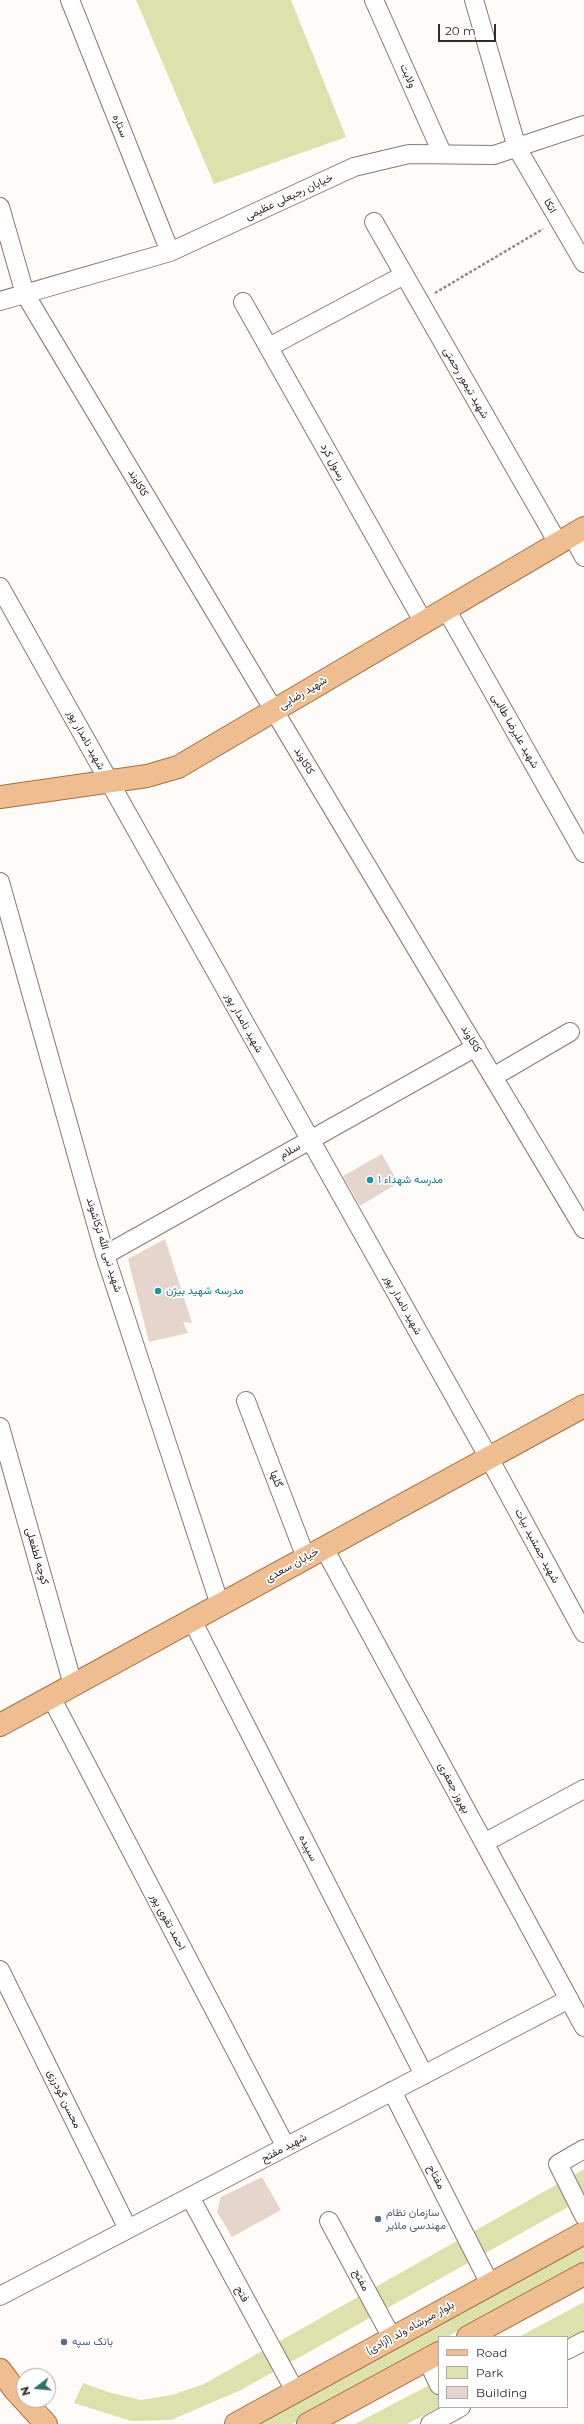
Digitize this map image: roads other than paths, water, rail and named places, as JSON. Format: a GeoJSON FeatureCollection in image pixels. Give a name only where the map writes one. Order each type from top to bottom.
{"type":"FeatureCollection","features":[{"type":"Feature","properties":{"kind":"main road","name":"شهید رضایی"},"geometry":{"type":"LineString","coordinates":[[0,797],[147,776],[178,767],[571,535]]}},
{"type":"Feature","properties":{"kind":"main road","name":"خیابان سعدی"},"geometry":{"type":"LineString","coordinates":[[0,1725],[584,1406]]}},
{"type":"Feature","properties":{"kind":"main road","name":"بلوار میرشاه ولد (آزادی)"},"geometry":{"type":"LineString","coordinates":[[236,2424],[584,2233]]}},
{"type":"Feature","properties":{"kind":"main road"},"geometry":{"type":"LineString","coordinates":[[470,2336],[584,2274]]}},
{"type":"Feature","properties":{"kind":"main road"},"geometry":{"type":"LineString","coordinates":[[308,2424],[433,2356]]}},
{"type":"Feature","properties":{"kind":"main road"},"geometry":{"type":"LineString","coordinates":[[0,2370],[15,2390],[46,2424]]}},
{"type":"Feature","properties":{"kind":"street","name":"ستاره"},"geometry":{"type":"LineString","coordinates":[[70,0],[170,252]]}},
{"type":"Feature","properties":{"kind":"street","name":"ولایت"},"geometry":{"type":"LineString","coordinates":[[374,0],[442,153]]}},
{"type":"Feature","properties":{"kind":"street"},"geometry":{"type":"LineString","coordinates":[[474,0],[517,148]]}},
{"type":"Feature","properties":{"kind":"street","name":"خیابان رجبعلی عظیمی"},"geometry":{"type":"LineString","coordinates":[[0,301],[170,252],[354,167],[409,154],[442,153],[494,155],[584,124]]}},
{"type":"Feature","properties":{"kind":"street","name":"اتکا"},"geometry":{"type":"LineString","coordinates":[[517,148],[584,263]]}},
{"type":"Feature","properties":{"kind":"street","name":"کاکاوند"},"geometry":{"type":"LineString","coordinates":[[0,207],[25,294],[584,1229]]}},
{"type":"Feature","properties":{"kind":"street","name":"شهید تیمور رحمتی"},"geometry":{"type":"LineString","coordinates":[[374,222],[420,302],[584,557]]}},
{"type":"Feature","properties":{"kind":"street"},"geometry":{"type":"LineString","coordinates":[[268,348],[404,275]]}},
{"type":"Feature","properties":{"kind":"street","name":"رسول کرد"},"geometry":{"type":"LineString","coordinates":[[243,302],[424,622]]}},
{"type":"Feature","properties":{"kind":"street","name":"شهید نامدار پور"},"geometry":{"type":"LineString","coordinates":[[0,587],[489,1458]]}},
{"type":"Feature","properties":{"kind":"street","name":"شهید علیرضا طالبی"},"geometry":{"type":"LineString","coordinates":[[446,609],[584,853]]}},
{"type":"Feature","properties":{"kind":"street","name":"شهید نبی الله ترکاشوند"},"geometry":{"type":"LineString","coordinates":[[0,882],[105,1255],[220,1605]]}},
{"type":"Feature","properties":{"kind":"street"},"geometry":{"type":"LineString","coordinates":[[493,1077],[570,1032]]}},
{"type":"Feature","properties":{"kind":"street","name":"سلام"},"geometry":{"type":"LineString","coordinates":[[105,1255],[476,1047]]}},
{"type":"Feature","properties":{"kind":"street","name":"گلها"},"geometry":{"type":"LineString","coordinates":[[246,1401],[315,1553]]}},
{"type":"Feature","properties":{"kind":"street","name":"کوچه لطفعلی"},"geometry":{"type":"LineString","coordinates":[[0,1427],[74,1685]]}},
{"type":"Feature","properties":{"kind":"street","name":"شهید جمشید بیات"},"geometry":{"type":"LineString","coordinates":[[489,1458],[584,1633]]}},
{"type":"Feature","properties":{"kind":"street","name":"بهروز جعفری"},"geometry":{"type":"LineString","coordinates":[[315,1553],[484,1843],[584,2027]]}},
{"type":"Feature","properties":{"kind":"street","name":"سپیده"},"geometry":{"type":"LineString","coordinates":[[192,1620],[424,2075]]}},
{"type":"Feature","properties":{"kind":"street","name":"احمد تقوی پور"},"geometry":{"type":"LineString","coordinates":[[51,1697],[286,2147]]}},
{"type":"Feature","properties":{"kind":"street"},"geometry":{"type":"LineString","coordinates":[[484,1843],[584,1789]]}},
{"type":"Feature","properties":{"kind":"street","name":"محسن گودرزی"},"geometry":{"type":"LineString","coordinates":[[0,1970],[128,2229]]}},
{"type":"Feature","properties":{"kind":"street","name":"شهید مفتح"},"geometry":{"type":"LineString","coordinates":[[0,2296],[569,1999]]}},
{"type":"Feature","properties":{"kind":"street","name":"مفتاح"},"geometry":{"type":"LineString","coordinates":[[392,2091],[490,2284]]}},
{"type":"Feature","properties":{"kind":"street"},"geometry":{"type":"LineString","coordinates":[[584,2149],[558,2164],[584,2216]]}},
{"type":"Feature","properties":{"kind":"street","name":"فتح"},"geometry":{"type":"LineString","coordinates":[[190,2197],[295,2391]]}},
{"type":"Feature","properties":{"kind":"street","name":"مفتح"},"geometry":{"type":"LineString","coordinates":[[329,2221],[392,2338]]}},
{"type":"Feature","properties":{"kind":"street"},"geometry":{"type":"LineString","coordinates":[[568,2349],[584,2341]]}},
{"type":"Feature","properties":{"kind":"street"},"geometry":{"type":"LineString","coordinates":[[433,2356],[438,2380]]}},
{"type":"Feature","properties":{"kind":"street"},"geometry":{"type":"LineString","coordinates":[[430,2424],[455,2413]]}},
{"type":"Feature","properties":{"kind":"place","name":"مدرسه شهداء ۱"},"geometry":{"type":"Point","coordinates":[370,1180]}},
{"type":"Feature","properties":{"kind":"place","name":"مدرسه شهید بیژن"},"geometry":{"type":"Point","coordinates":[158,1291]}},
{"type":"Feature","properties":{"kind":"place","name":"سازمان نظام مهندسی ملایر"},"geometry":{"type":"Point","coordinates":[378,2219]}},
{"type":"Feature","properties":{"kind":"place","name":"بانک سپه"},"geometry":{"type":"Point","coordinates":[64,2342]}}]}
